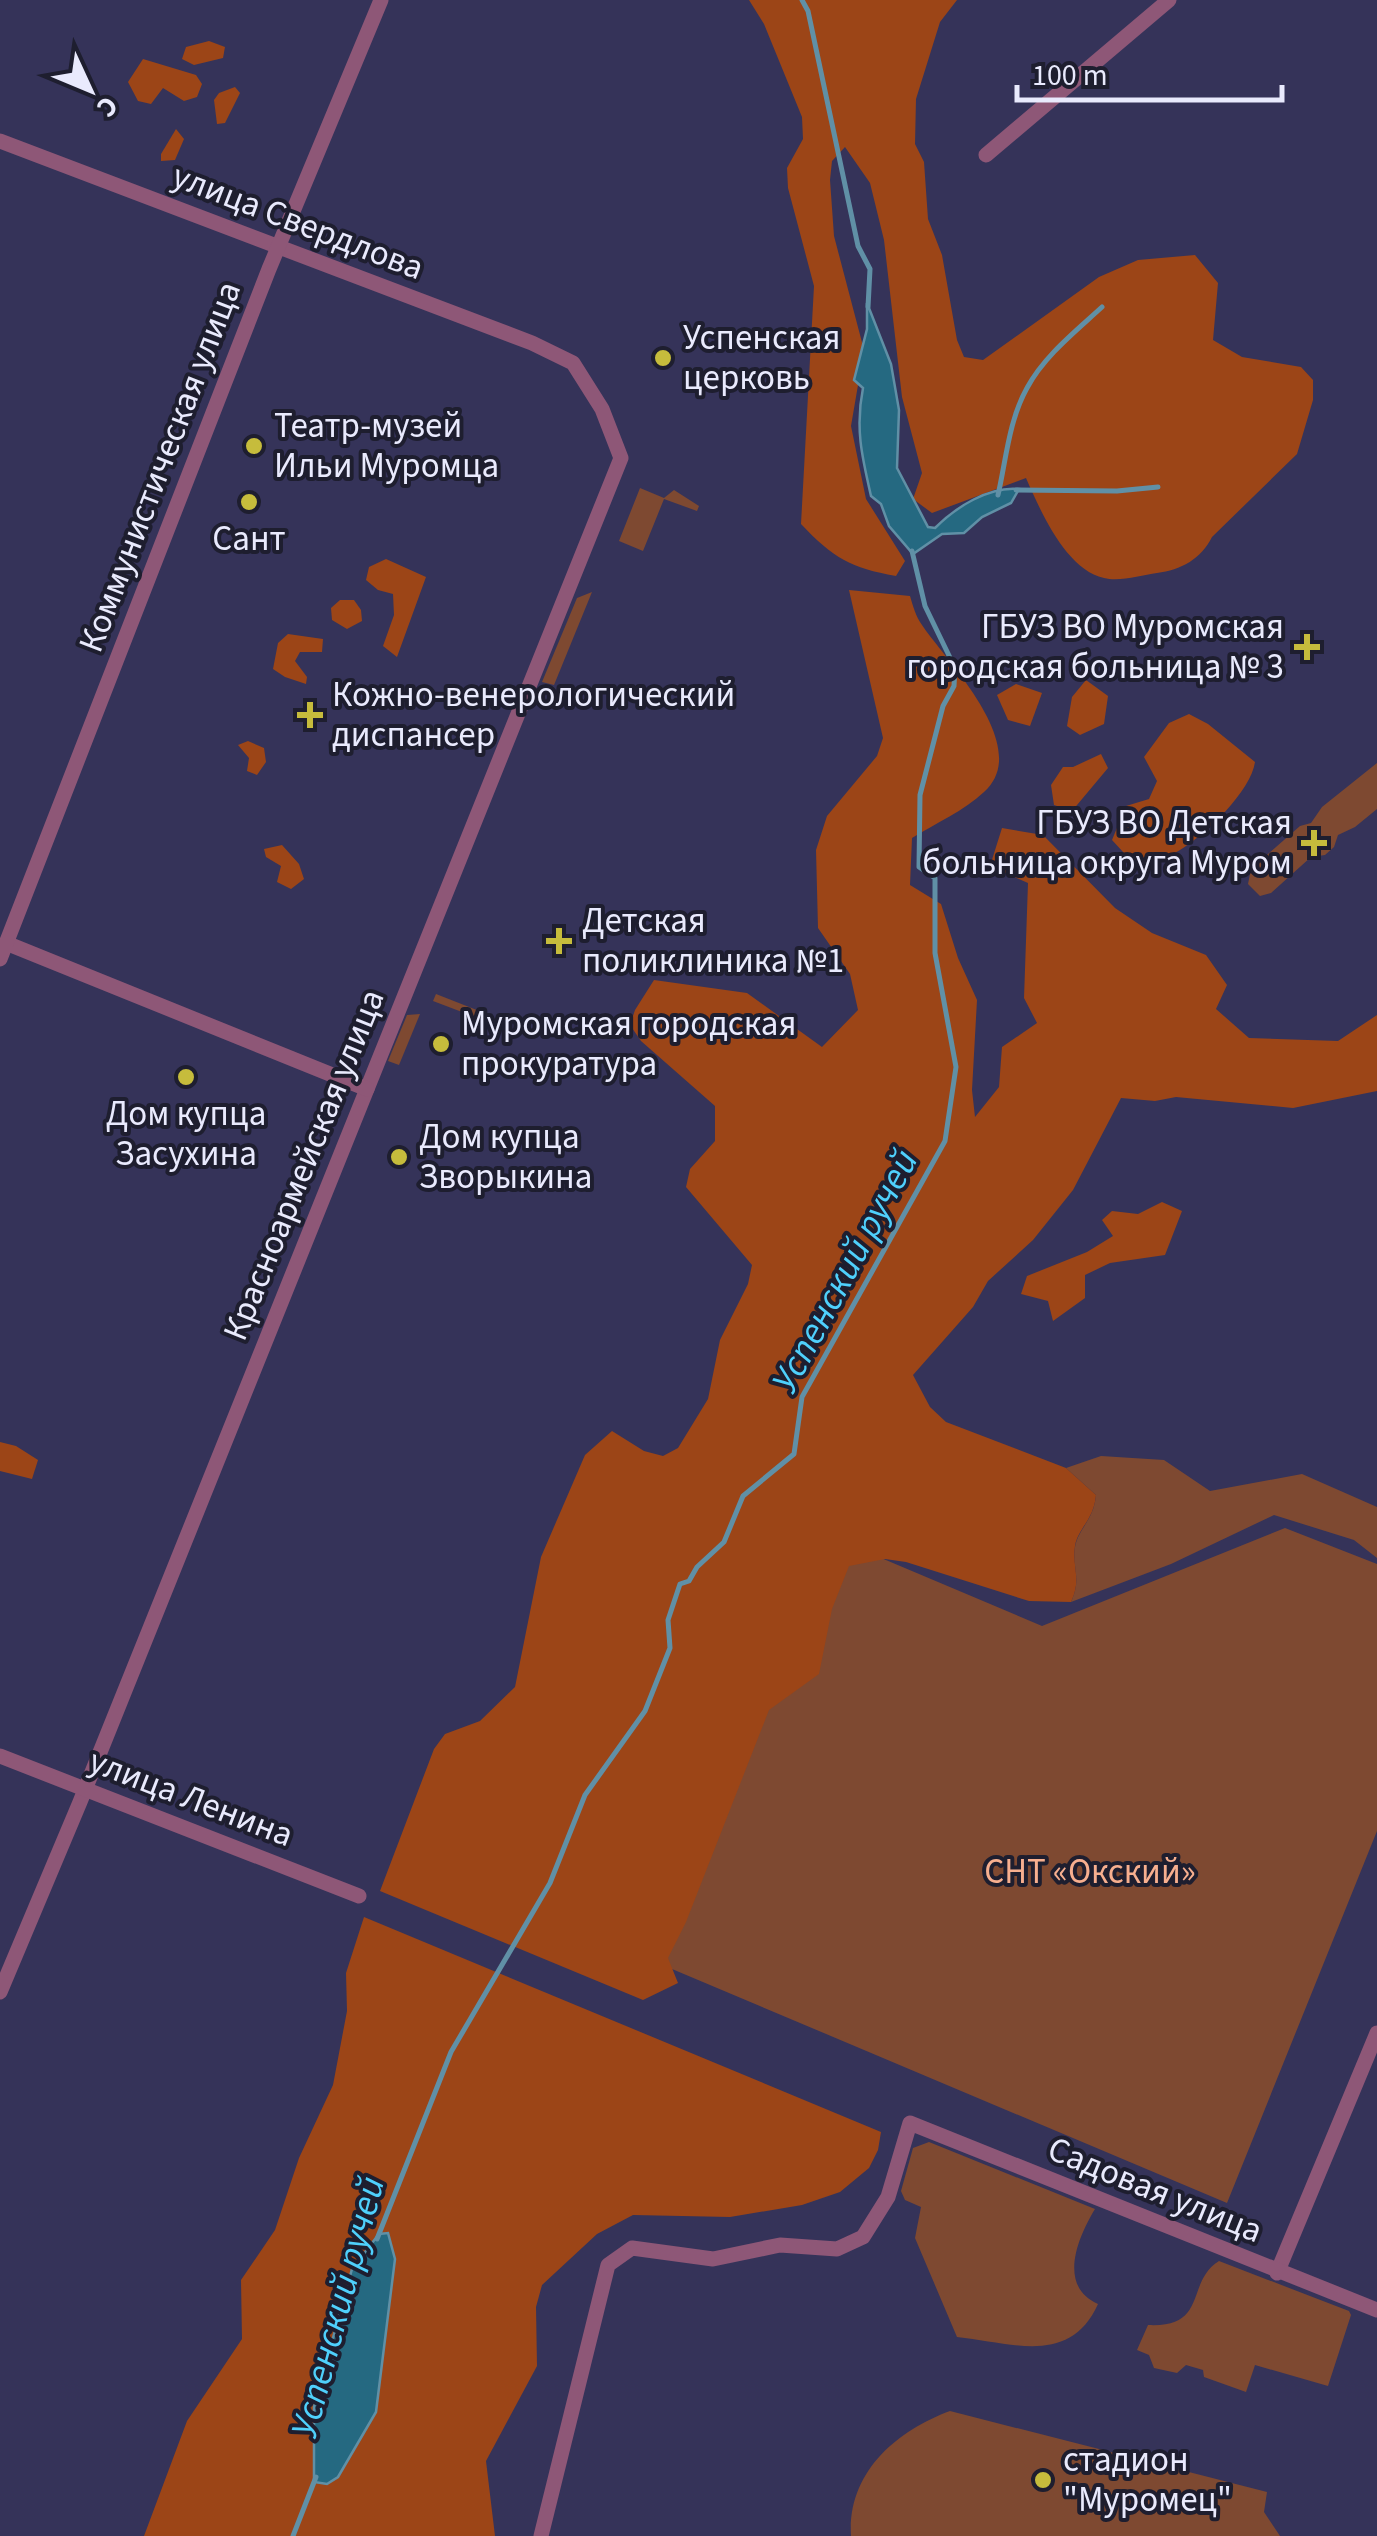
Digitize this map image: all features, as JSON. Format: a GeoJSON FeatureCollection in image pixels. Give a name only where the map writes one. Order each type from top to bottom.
{"type":"FeatureCollection","features":[{"type":"Feature","properties":{"kind":"street","name":"Коммунистическая улица"},"geometry":{"type":"LineString","coordinates":[[3,951],[278,247],[381,0]]}},
{"type":"Feature","properties":{"kind":"street"},"geometry":{"type":"LineString","coordinates":[[986,156],[1169,0]]}},
{"type":"Feature","properties":{"kind":"street","name":"улица Свердлова"},"geometry":{"type":"LineString","coordinates":[[0,141],[532,342],[573,364]]}},
{"type":"Feature","properties":{"kind":"street","name":"Красноармейская улица"},"geometry":{"type":"LineString","coordinates":[[0,1992],[622,458],[602,409],[573,364]]}},
{"type":"Feature","properties":{"kind":"street"},"geometry":{"type":"LineString","coordinates":[[3,951],[368,1089]]}},
{"type":"Feature","properties":{"kind":"street","name":"улица Ленина"},"geometry":{"type":"LineString","coordinates":[[0,1756],[360,1896]]}},
{"type":"Feature","properties":{"kind":"street"},"geometry":{"type":"LineString","coordinates":[[1277,2273],[1377,2033]]}},
{"type":"Feature","properties":{"kind":"street","name":"Садовая улица"},"geometry":{"type":"LineString","coordinates":[[541,2536],[608,2265],[632,2248],[712,2259],[780,2245],[837,2249],[863,2237],[888,2196],[910,2123],[1377,2310]]}},
{"type":"Feature","properties":{"kind":"green space"},"geometry":{"type":"Polygon","coordinates":[[[640,488],[664,498],[674,490],[699,506],[697,511],[664,499],[643,551],[619,541],[640,488]]]}},
{"type":"Feature","properties":{"kind":"green space"},"geometry":{"type":"Polygon","coordinates":[[[592,592],[554,685],[542,682],[577,598],[592,592]]]}},
{"type":"Feature","properties":{"kind":"green space"},"geometry":{"type":"Polygon","coordinates":[[[1377,763],[1377,809],[1338,835],[1334,847],[1325,855],[1311,857],[1271,893],[1260,896],[1248,884],[1251,869],[1300,826],[1311,823],[1322,807],[1377,763]]]}},
{"type":"Feature","properties":{"kind":"green space"},"geometry":{"type":"Polygon","coordinates":[[[436,994],[492,1016],[483,1020],[433,1001],[436,994]]]}},
{"type":"Feature","properties":{"kind":"green space"},"geometry":{"type":"Polygon","coordinates":[[[420,1014],[399,1065],[388,1061],[407,1015],[420,1014]]]}},
{"type":"Feature","properties":{"kind":"green space"},"geometry":{"type":"Polygon","coordinates":[[[1101,1456],[1164,1460],[1210,1491],[1302,1474],[1377,1507],[1377,1558],[1354,1540],[1274,1515],[1171,1564],[1071,1602],[1076,1586],[1075,1547],[1096,1495],[1066,1468],[1101,1456]]]}},
{"type":"Feature","properties":{"kind":"green space","name":"СНТ «Окский»"},"geometry":{"type":"Polygon","coordinates":[[[1285,1528],[1377,1564],[1377,1831],[1227,2203],[653,1961],[829,1536],[1042,1626],[1285,1528]]]}},
{"type":"Feature","properties":{"kind":"green space"},"geometry":{"type":"Polygon","coordinates":[[[929,2142],[1095,2209],[1078,2247],[1075,2273],[1085,2296],[1098,2304],[1072,2336],[1038,2346],[957,2337],[915,2238],[921,2207],[905,2200],[901,2191],[913,2148],[929,2142]]]}},
{"type":"Feature","properties":{"kind":"green space"},"geometry":{"type":"Polygon","coordinates":[[[1219,2261],[1349,2311],[1351,2315],[1328,2386],[1255,2365],[1246,2392],[1204,2377],[1203,2370],[1186,2365],[1177,2373],[1154,2368],[1149,2355],[1137,2350],[1148,2325],[1167,2324],[1188,2312],[1202,2280],[1219,2261]]]}},
{"type":"Feature","properties":{"kind":"green space","name":"стадион \"Муромец\""},"geometry":{"type":"Polygon","coordinates":[[[950,2411],[1267,2492],[1264,2512],[1280,2536],[851,2536],[857,2493],[879,2457],[911,2430],[950,2411]]]}},
{"type":"Feature","properties":{"kind":"shaded area"},"geometry":{"type":"Polygon","coordinates":[[[749,0],[957,0],[940,22],[916,99],[915,144],[924,162],[928,219],[942,255],[957,340],[964,357],[983,360],[1099,277],[1138,260],[1195,255],[1218,283],[1213,340],[1242,357],[1301,367],[1313,380],[1313,400],[1297,454],[1196,557],[1174,569],[1130,578],[1110,579],[1090,573],[1056,537],[1026,478],[932,513],[913,499],[922,473],[902,397],[884,240],[870,183],[845,147],[832,161],[830,180],[834,236],[864,350],[851,426],[866,499],[905,561],[896,576],[855,565],[833,553],[801,524],[814,286],[788,188],[787,168],[803,139],[802,117],[764,24],[749,0]]]}},
{"type":"Feature","properties":{"kind":"shaded area"},"geometry":{"type":"Polygon","coordinates":[[[209,41],[225,47],[223,58],[194,65],[182,59],[186,47],[209,41]]]}},
{"type":"Feature","properties":{"kind":"shaded area"},"geometry":{"type":"Polygon","coordinates":[[[143,59],[196,75],[202,84],[197,97],[184,101],[163,88],[151,104],[138,101],[128,82],[143,59]]]}},
{"type":"Feature","properties":{"kind":"shaded area"},"geometry":{"type":"Polygon","coordinates":[[[235,87],[240,93],[225,123],[217,124],[214,100],[219,93],[235,87]]]}},
{"type":"Feature","properties":{"kind":"shaded area"},"geometry":{"type":"Polygon","coordinates":[[[176,129],[184,139],[175,160],[161,161],[161,154],[176,129]]]}},
{"type":"Feature","properties":{"kind":"shaded area"},"geometry":{"type":"Polygon","coordinates":[[[386,559],[426,577],[397,657],[383,646],[394,615],[393,594],[378,590],[366,580],[369,567],[386,559]]]}},
{"type":"Feature","properties":{"kind":"shaded area"},"geometry":{"type":"Polygon","coordinates":[[[849,590],[910,596],[920,622],[981,705],[999,752],[997,773],[984,792],[912,838],[910,885],[941,904],[958,958],[977,1000],[972,1090],[975,1117],[999,1087],[1002,1047],[1037,1023],[1024,998],[1028,883],[990,866],[1002,828],[1043,835],[1115,908],[1152,933],[1206,955],[1227,985],[1216,1009],[1249,1038],[1338,1041],[1377,1015],[1377,1091],[1293,1108],[1176,1097],[1155,1101],[1121,1098],[1073,1190],[1033,1240],[988,1281],[973,1307],[913,1375],[930,1407],[946,1422],[1066,1468],[1096,1495],[1075,1546],[1076,1586],[1071,1602],[1029,1601],[906,1562],[885,1559],[849,1566],[832,1609],[819,1674],[769,1710],[686,1922],[668,1958],[678,1983],[643,2000],[380,1891],[434,1749],[445,1734],[480,1721],[515,1687],[541,1557],[585,1455],[612,1431],[644,1451],[663,1456],[678,1448],[708,1399],[720,1340],[748,1284],[752,1265],[686,1187],[690,1169],[715,1141],[715,1106],[641,1041],[630,1025],[635,1010],[654,980],[747,993],[822,1047],[858,1010],[850,974],[818,928],[816,850],[827,816],[877,756],[883,738],[849,590]]]}},
{"type":"Feature","properties":{"kind":"shaded area"},"geometry":{"type":"Polygon","coordinates":[[[340,600],[354,600],[362,621],[347,629],[332,620],[331,608],[340,600]]]}},
{"type":"Feature","properties":{"kind":"shaded area"},"geometry":{"type":"Polygon","coordinates":[[[288,634],[323,639],[322,652],[300,652],[295,661],[307,677],[306,684],[273,669],[278,643],[288,634]]]}},
{"type":"Feature","properties":{"kind":"shaded area"},"geometry":{"type":"Polygon","coordinates":[[[1086,680],[1108,696],[1104,724],[1080,735],[1067,726],[1072,697],[1086,680]]]}},
{"type":"Feature","properties":{"kind":"shaded area"},"geometry":{"type":"Polygon","coordinates":[[[1016,684],[1042,693],[1030,726],[1008,720],[997,695],[1016,684]]]}},
{"type":"Feature","properties":{"kind":"shaded area"},"geometry":{"type":"Polygon","coordinates":[[[1189,714],[1208,724],[1255,762],[1252,773],[1226,811],[1191,843],[1170,855],[1135,865],[1112,840],[1126,806],[1149,799],[1157,781],[1144,757],[1169,723],[1189,714]]]}},
{"type":"Feature","properties":{"kind":"shaded area"},"geometry":{"type":"Polygon","coordinates":[[[248,741],[264,748],[266,762],[257,775],[247,771],[249,758],[238,745],[248,741]]]}},
{"type":"Feature","properties":{"kind":"shaded area"},"geometry":{"type":"Polygon","coordinates":[[[1101,754],[1108,768],[1072,811],[1054,805],[1051,785],[1063,767],[1073,767],[1101,754]]]}},
{"type":"Feature","properties":{"kind":"shaded area"},"geometry":{"type":"Polygon","coordinates":[[[282,845],[299,864],[304,879],[291,889],[277,882],[281,866],[266,857],[264,849],[282,845]]]}},
{"type":"Feature","properties":{"kind":"shaded area"},"geometry":{"type":"Polygon","coordinates":[[[1162,1202],[1182,1211],[1165,1255],[1110,1263],[1085,1275],[1085,1298],[1053,1321],[1048,1301],[1021,1294],[1027,1276],[1087,1252],[1113,1236],[1102,1220],[1112,1211],[1138,1214],[1162,1202]]]}},
{"type":"Feature","properties":{"kind":"shaded area"},"geometry":{"type":"Polygon","coordinates":[[[0,1442],[16,1446],[38,1460],[32,1479],[0,1471],[0,1442]]]}},
{"type":"Feature","properties":{"kind":"shaded area"},"geometry":{"type":"Polygon","coordinates":[[[364,1917],[881,2132],[878,2150],[869,2168],[840,2192],[802,2205],[730,2217],[633,2215],[597,2234],[542,2285],[536,2307],[537,2366],[486,2461],[495,2536],[144,2536],[187,2421],[242,2339],[241,2280],[275,2230],[299,2158],[333,2085],[347,2011],[346,1973],[364,1917]]]}},
{"type":"Feature","properties":{"kind":"water"},"geometry":{"type":"Polygon","coordinates":[[[867,303],[891,364],[899,410],[897,468],[928,527],[935,528],[985,494],[1019,489],[1011,503],[982,517],[964,533],[942,534],[913,554],[889,526],[881,504],[871,496],[862,455],[863,388],[854,380],[867,329],[867,303]]]}},
{"type":"Feature","properties":{"kind":"water"},"geometry":{"type":"Polygon","coordinates":[[[388,2233],[395,2259],[376,2412],[338,2477],[327,2484],[314,2482],[314,2407],[352,2269],[379,2234],[388,2233]]]}},
{"type":"Feature","properties":{"kind":"waterway","name":"Успенский ручей"},"geometry":{"type":"LineString","coordinates":[[802,0],[808,11],[858,246],[870,269],[868,307]]}},
{"type":"Feature","properties":{"kind":"waterway"},"geometry":{"type":"LineString","coordinates":[[998,495],[1012,427],[1027,388],[1051,355],[1102,307]]}},
{"type":"Feature","properties":{"kind":"waterway"},"geometry":{"type":"LineString","coordinates":[[1016,490],[1117,491],[1158,487]]}},
{"type":"Feature","properties":{"kind":"waterway","name":"Успенский ручей"},"geometry":{"type":"LineString","coordinates":[[377,2239],[451,2052],[550,1883],[585,1795],[645,1711],[670,1648],[668,1620],[680,1584],[689,1581],[697,1567],[724,1542],[743,1496],[794,1454],[802,1397],[945,1141],[956,1067],[935,953],[935,878],[919,867],[920,795],[943,706],[954,686],[955,668],[925,606],[912,551]]}},
{"type":"Feature","properties":{"kind":"waterway","name":"Успенский ручей"},"geometry":{"type":"LineString","coordinates":[[293,2536],[316,2477]]}},
{"type":"Feature","properties":{"kind":"place","name":"Успенская церковь"},"geometry":{"type":"Point","coordinates":[663,358]}},
{"type":"Feature","properties":{"kind":"place","name":"Театр-музей Ильи Муромца"},"geometry":{"type":"Point","coordinates":[254,446]}},
{"type":"Feature","properties":{"kind":"place","name":"Сант"},"geometry":{"type":"Point","coordinates":[249,502]}},
{"type":"Feature","properties":{"kind":"place","name":"ГБУЗ ВО Муромская городская больница № 3"},"geometry":{"type":"Point","coordinates":[1307,647]}},
{"type":"Feature","properties":{"kind":"place","name":"Кожно-венерологический диспансер"},"geometry":{"type":"Point","coordinates":[310,715]}},
{"type":"Feature","properties":{"kind":"place","name":"ГБУЗ ВО Детская больница округа Муром"},"geometry":{"type":"Point","coordinates":[1314,843]}},
{"type":"Feature","properties":{"kind":"place","name":"Детская поликлиника №1"},"geometry":{"type":"Point","coordinates":[559,941]}},
{"type":"Feature","properties":{"kind":"place","name":"Муромская городская прокуратура"},"geometry":{"type":"Point","coordinates":[441,1044]}},
{"type":"Feature","properties":{"kind":"place","name":"Дом купца Засухина"},"geometry":{"type":"Point","coordinates":[186,1077]}},
{"type":"Feature","properties":{"kind":"place","name":"Дом купца Зворыкина"},"geometry":{"type":"Point","coordinates":[399,1157]}},
{"type":"Feature","properties":{"kind":"place","name":"стадион \"Муромец\""},"geometry":{"type":"Point","coordinates":[1043,2480]}}]}
